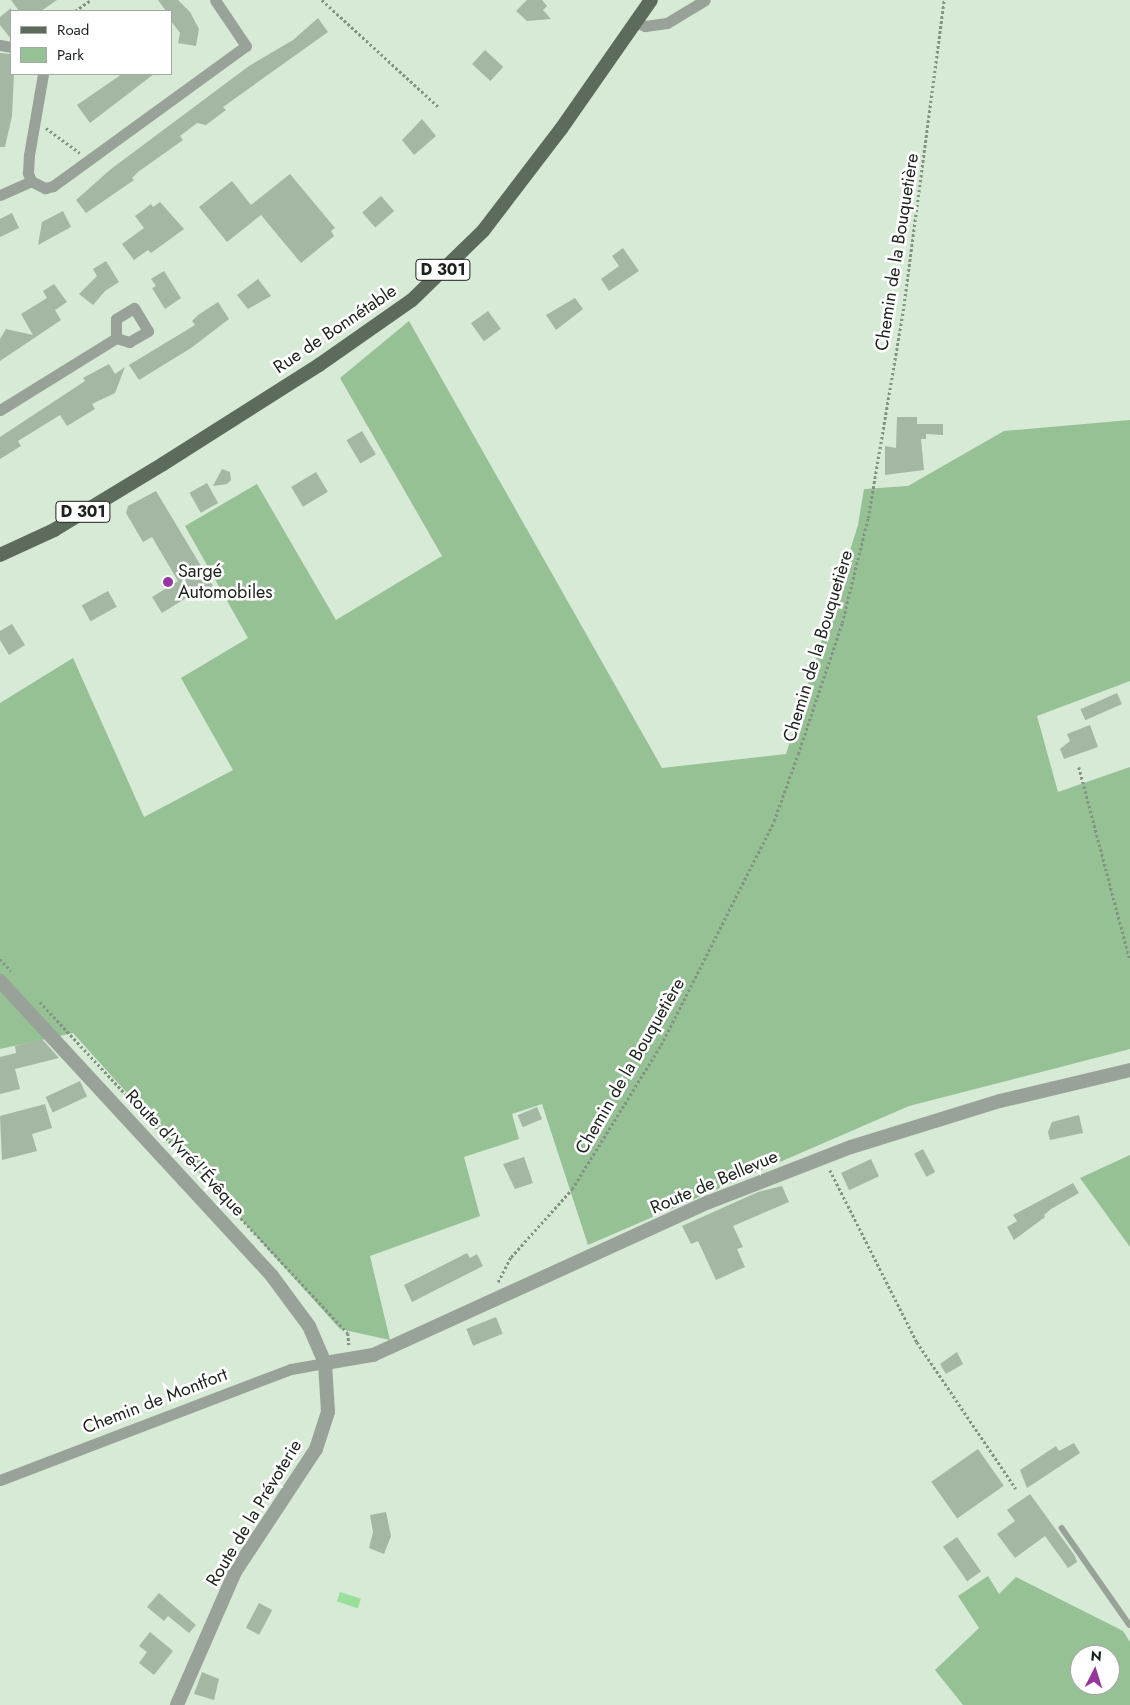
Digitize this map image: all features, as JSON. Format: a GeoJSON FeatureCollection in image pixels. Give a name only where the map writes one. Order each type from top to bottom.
{"type":"FeatureCollection","features":[{"type":"Feature","properties":{"kind":"main road","name":"Rue de Bonnétable"},"geometry":{"type":"LineString","coordinates":[[0,555],[54,530],[163,464],[319,365],[412,300],[483,231],[638,23],[651,0]]}},
{"type":"Feature","properties":{"kind":"street"},"geometry":{"type":"LineString","coordinates":[[31,181],[45,188],[53,186],[246,46],[215,0]]}},
{"type":"Feature","properties":{"kind":"street"},"geometry":{"type":"LineString","coordinates":[[638,23],[645,26],[667,22],[705,0]]}},
{"type":"Feature","properties":{"kind":"street"},"geometry":{"type":"LineString","coordinates":[[31,181],[28,164],[43,75]]}},
{"type":"Feature","properties":{"kind":"street"},"geometry":{"type":"LineString","coordinates":[[0,195],[31,181]]}},
{"type":"Feature","properties":{"kind":"street"},"geometry":{"type":"LineString","coordinates":[[0,410],[116,338]]}},
{"type":"Feature","properties":{"kind":"street","name":"Route d'Yvré-l'Évêque"},"geometry":{"type":"LineString","coordinates":[[0,981],[272,1276],[310,1326],[326,1363]]}},
{"type":"Feature","properties":{"kind":"street","name":"Route de Bellevue"},"geometry":{"type":"LineString","coordinates":[[326,1363],[373,1355],[709,1202],[824,1157],[1000,1101],[1130,1070]]}},
{"type":"Feature","properties":{"kind":"street","name":"Chemin de Montfort"},"geometry":{"type":"LineString","coordinates":[[0,1480],[291,1369],[326,1363]]}},
{"type":"Feature","properties":{"kind":"street","name":"Route de la Prévoterie"},"geometry":{"type":"LineString","coordinates":[[178,1705],[235,1572],[316,1449],[328,1412],[326,1363]]}},
{"type":"Feature","properties":{"kind":"lane"},"geometry":{"type":"LineString","coordinates":[[1062,1528],[1130,1625]]}},
{"type":"Feature","properties":{"kind":"path"},"geometry":{"type":"LineString","coordinates":[[77,10],[91,0]]}},
{"type":"Feature","properties":{"kind":"path"},"geometry":{"type":"LineString","coordinates":[[322,0],[440,108]]}},
{"type":"Feature","properties":{"kind":"path","name":"Chemin de la Bouquetière"},"geometry":{"type":"LineString","coordinates":[[486,1305],[511,1257],[572,1189],[661,1045],[774,821],[842,622],[868,518],[881,429],[903,311],[944,0]]}},
{"type":"Feature","properties":{"kind":"path"},"geometry":{"type":"LineString","coordinates":[[35,120],[90,160]]}},
{"type":"Feature","properties":{"kind":"path"},"geometry":{"type":"LineString","coordinates":[[1079,767],[1130,960]]}},
{"type":"Feature","properties":{"kind":"path"},"geometry":{"type":"LineString","coordinates":[[0,959],[13,973]]}},
{"type":"Feature","properties":{"kind":"path"},"geometry":{"type":"LineString","coordinates":[[39,1001],[348,1333],[349,1360]]}},
{"type":"Feature","properties":{"kind":"path"},"geometry":{"type":"LineString","coordinates":[[824,1157],[917,1342],[1016,1489]]}},
{"type":"Feature","properties":{"kind":"green space"},"geometry":{"type":"Polygon","coordinates":[[[409,321],[662,768],[786,754],[858,525],[864,489],[908,486],[1004,431],[1130,420],[1130,681],[1037,716],[1058,792],[1130,767],[1130,1049],[909,1106],[588,1245],[542,1104],[512,1114],[519,1139],[464,1157],[480,1216],[370,1256],[390,1340],[340,1329],[73,1033],[0,1049],[0,703],[73,658],[144,817],[233,770],[181,678],[248,638],[185,526],[257,484],[336,620],[442,556],[340,378],[409,321]]]}},
{"type":"Feature","properties":{"kind":"green space"},"geometry":{"type":"Polygon","coordinates":[[[1130,1155],[1130,1247],[1080,1178],[1130,1155]]]}},
{"type":"Feature","properties":{"kind":"green space"},"geometry":{"type":"Polygon","coordinates":[[[988,1576],[999,1594],[1016,1577],[1123,1631],[1130,1642],[1130,1705],[963,1705],[935,1670],[979,1628],[958,1596],[988,1576]]]}},
{"type":"Feature","properties":{"kind":"shaded area"},"geometry":{"type":"Polygon","coordinates":[[[340,1592],[361,1599],[358,1608],[337,1602],[340,1592]]]}},
{"type":"Feature","properties":{"kind":"building"},"geometry":{"type":"Polygon","coordinates":[[[11,0],[57,0],[42,10],[18,10],[11,0]]]}},
{"type":"Feature","properties":{"kind":"building"},"geometry":{"type":"Polygon","coordinates":[[[158,0],[178,0],[190,12],[199,29],[196,46],[178,43],[180,33],[172,22],[172,10],[165,10],[158,0]]]}},
{"type":"Feature","properties":{"kind":"building"},"geometry":{"type":"Polygon","coordinates":[[[527,0],[542,0],[547,6],[543,10],[551,19],[527,21],[516,11],[527,0]]]}},
{"type":"Feature","properties":{"kind":"building"},"geometry":{"type":"Polygon","coordinates":[[[11,8],[10,38],[0,25],[0,17],[11,8]]]}},
{"type":"Feature","properties":{"kind":"building"},"geometry":{"type":"Polygon","coordinates":[[[318,18],[328,32],[223,107],[226,110],[206,125],[197,123],[180,136],[183,140],[138,172],[132,178],[134,180],[86,213],[76,200],[111,169],[249,66],[293,40],[318,18]]]}},
{"type":"Feature","properties":{"kind":"building"},"geometry":{"type":"Polygon","coordinates":[[[485,50],[503,67],[490,81],[472,64],[485,50]]]}},
{"type":"Feature","properties":{"kind":"building"},"geometry":{"type":"Polygon","coordinates":[[[0,53],[10,54],[10,75],[14,75],[12,116],[5,147],[0,147],[0,53]]]}},
{"type":"Feature","properties":{"kind":"building"},"geometry":{"type":"Polygon","coordinates":[[[121,75],[153,75],[90,123],[77,105],[121,75]]]}},
{"type":"Feature","properties":{"kind":"building"},"geometry":{"type":"Polygon","coordinates":[[[422,119],[436,136],[414,155],[402,140],[422,119]]]}},
{"type":"Feature","properties":{"kind":"building"},"geometry":{"type":"Polygon","coordinates":[[[290,174],[335,228],[331,231],[334,236],[301,263],[261,215],[227,242],[199,207],[232,181],[251,205],[290,174]]]}},
{"type":"Feature","properties":{"kind":"building"},"geometry":{"type":"Polygon","coordinates":[[[381,196],[394,211],[375,227],[362,212],[381,196]]]}},
{"type":"Feature","properties":{"kind":"building"},"geometry":{"type":"Polygon","coordinates":[[[160,202],[184,229],[151,253],[148,250],[134,260],[122,244],[144,228],[135,216],[151,204],[153,207],[160,202]]]}},
{"type":"Feature","properties":{"kind":"building"},"geometry":{"type":"Polygon","coordinates":[[[63,211],[71,227],[38,245],[42,222],[63,211]]]}},
{"type":"Feature","properties":{"kind":"building"},"geometry":{"type":"Polygon","coordinates":[[[12,213],[19,228],[0,237],[0,219],[12,213]]]}},
{"type":"Feature","properties":{"kind":"building"},"geometry":{"type":"Polygon","coordinates":[[[623,248],[639,271],[609,291],[601,279],[619,266],[612,256],[623,248]]]}},
{"type":"Feature","properties":{"kind":"building"},"geometry":{"type":"Polygon","coordinates":[[[106,261],[119,282],[105,291],[93,305],[79,294],[97,276],[93,269],[106,261]]]}},
{"type":"Feature","properties":{"kind":"building"},"geometry":{"type":"Polygon","coordinates":[[[164,271],[181,298],[165,309],[152,288],[156,286],[151,279],[164,271]]]}},
{"type":"Feature","properties":{"kind":"building"},"geometry":{"type":"Polygon","coordinates":[[[258,279],[271,296],[248,309],[237,295],[258,279]]]}},
{"type":"Feature","properties":{"kind":"building"},"geometry":{"type":"Polygon","coordinates":[[[54,284],[67,302],[55,310],[61,320],[0,361],[0,339],[6,329],[33,335],[21,314],[47,298],[43,291],[54,284]]]}},
{"type":"Feature","properties":{"kind":"building"},"geometry":{"type":"Polygon","coordinates":[[[575,298],[583,309],[556,330],[546,315],[575,298]]]}},
{"type":"Feature","properties":{"kind":"building"},"geometry":{"type":"Polygon","coordinates":[[[218,302],[229,319],[191,348],[139,380],[129,365],[195,325],[192,321],[198,315],[218,302]]]}},
{"type":"Feature","properties":{"kind":"building"},"geometry":{"type":"Polygon","coordinates":[[[488,311],[501,329],[484,341],[471,323],[488,311]]]}},
{"type":"Feature","properties":{"kind":"building"},"geometry":{"type":"Polygon","coordinates":[[[109,364],[115,374],[125,367],[115,393],[92,404],[95,409],[67,426],[60,415],[18,441],[21,446],[0,459],[0,437],[85,381],[83,378],[109,364]]]}},
{"type":"Feature","properties":{"kind":"building"},"geometry":{"type":"Polygon","coordinates":[[[897,417],[917,417],[917,424],[943,424],[943,435],[926,434],[926,439],[921,439],[924,470],[885,475],[885,446],[896,448],[897,417]]]}},
{"type":"Feature","properties":{"kind":"building"},"geometry":{"type":"Polygon","coordinates":[[[362,431],[376,454],[360,463],[347,440],[362,431]]]}},
{"type":"Feature","properties":{"kind":"building"},"geometry":{"type":"Polygon","coordinates":[[[222,469],[230,472],[231,480],[227,484],[213,486],[222,469]]]}},
{"type":"Feature","properties":{"kind":"building"},"geometry":{"type":"Polygon","coordinates":[[[316,472],[328,492],[303,507],[291,487],[316,472]]]}},
{"type":"Feature","properties":{"kind":"building"},"geometry":{"type":"Polygon","coordinates":[[[207,483],[218,503],[201,513],[190,493],[207,483]]]}},
{"type":"Feature","properties":{"kind":"building"},"geometry":{"type":"Polygon","coordinates":[[[156,491],[213,586],[201,593],[199,590],[162,613],[152,597],[178,581],[152,537],[143,542],[126,513],[128,506],[156,491]]]}},
{"type":"Feature","properties":{"kind":"building"},"geometry":{"type":"Polygon","coordinates":[[[108,591],[117,607],[90,621],[82,606],[108,591]]]}},
{"type":"Feature","properties":{"kind":"building"},"geometry":{"type":"Polygon","coordinates":[[[12,624],[25,645],[9,655],[0,640],[0,631],[12,624]]]}},
{"type":"Feature","properties":{"kind":"building"},"geometry":{"type":"Polygon","coordinates":[[[1117,693],[1122,704],[1085,720],[1080,709],[1117,693]]]}},
{"type":"Feature","properties":{"kind":"building"},"geometry":{"type":"Polygon","coordinates":[[[1090,725],[1098,747],[1064,759],[1060,749],[1070,741],[1067,734],[1090,725]]]}},
{"type":"Feature","properties":{"kind":"building"},"geometry":{"type":"Polygon","coordinates":[[[42,1039],[59,1058],[15,1069],[20,1089],[0,1094],[0,1057],[16,1053],[15,1046],[42,1039]]]}},
{"type":"Feature","properties":{"kind":"building"},"geometry":{"type":"Polygon","coordinates":[[[80,1081],[87,1096],[53,1112],[46,1097],[80,1081]]]}},
{"type":"Feature","properties":{"kind":"building"},"geometry":{"type":"Polygon","coordinates":[[[45,1104],[52,1128],[32,1134],[37,1151],[2,1160],[0,1116],[45,1104]]]}},
{"type":"Feature","properties":{"kind":"building"},"geometry":{"type":"Polygon","coordinates":[[[537,1107],[542,1119],[523,1127],[518,1115],[537,1107]]]}},
{"type":"Feature","properties":{"kind":"building"},"geometry":{"type":"Polygon","coordinates":[[[1079,1115],[1083,1133],[1050,1140],[1048,1132],[1052,1122],[1079,1115]]]}},
{"type":"Feature","properties":{"kind":"building"},"geometry":{"type":"Polygon","coordinates":[[[923,1149],[935,1172],[926,1177],[914,1154],[923,1149]]]}},
{"type":"Feature","properties":{"kind":"building"},"geometry":{"type":"Polygon","coordinates":[[[524,1157],[533,1183],[515,1189],[503,1164],[524,1157]]]}},
{"type":"Feature","properties":{"kind":"building"},"geometry":{"type":"Polygon","coordinates":[[[871,1159],[879,1176],[849,1190],[841,1173],[871,1159]]]}},
{"type":"Feature","properties":{"kind":"building"},"geometry":{"type":"Polygon","coordinates":[[[1073,1183],[1079,1193],[1051,1209],[1044,1215],[1045,1217],[1014,1240],[1007,1227],[1017,1221],[1013,1215],[1073,1183]]]}},
{"type":"Feature","properties":{"kind":"building"},"geometry":{"type":"Polygon","coordinates":[[[782,1186],[789,1202],[733,1226],[743,1247],[737,1249],[745,1267],[716,1280],[698,1241],[691,1244],[682,1226],[758,1192],[782,1186]]]}},
{"type":"Feature","properties":{"kind":"building"},"geometry":{"type":"Polygon","coordinates":[[[467,1253],[470,1258],[477,1254],[483,1266],[412,1302],[404,1285],[467,1253]]]}},
{"type":"Feature","properties":{"kind":"building"},"geometry":{"type":"Polygon","coordinates":[[[496,1317],[503,1334],[473,1346],[466,1329],[496,1317]]]}},
{"type":"Feature","properties":{"kind":"building"},"geometry":{"type":"Polygon","coordinates":[[[957,1352],[963,1364],[946,1374],[940,1364],[957,1352]]]}},
{"type":"Feature","properties":{"kind":"building"},"geometry":{"type":"Polygon","coordinates":[[[1074,1443],[1080,1453],[1027,1488],[1020,1470],[1056,1446],[1059,1451],[1074,1443]]]}},
{"type":"Feature","properties":{"kind":"building"},"geometry":{"type":"Polygon","coordinates":[[[978,1449],[1004,1486],[957,1519],[931,1482],[978,1449]]]}},
{"type":"Feature","properties":{"kind":"building"},"geometry":{"type":"Polygon","coordinates":[[[1030,1494],[1075,1556],[1077,1562],[1068,1568],[1045,1536],[1015,1558],[997,1534],[1015,1521],[1007,1510],[1030,1494]]]}},
{"type":"Feature","properties":{"kind":"building"},"geometry":{"type":"Polygon","coordinates":[[[386,1512],[391,1536],[384,1554],[369,1548],[373,1532],[370,1515],[386,1512]]]}},
{"type":"Feature","properties":{"kind":"building"},"geometry":{"type":"Polygon","coordinates":[[[957,1537],[981,1571],[967,1581],[943,1547],[957,1537]]]}},
{"type":"Feature","properties":{"kind":"building"},"geometry":{"type":"Polygon","coordinates":[[[159,1593],[196,1625],[189,1633],[168,1616],[164,1621],[147,1607],[159,1593]]]}},
{"type":"Feature","properties":{"kind":"building"},"geometry":{"type":"Polygon","coordinates":[[[259,1603],[272,1610],[259,1635],[246,1628],[259,1603]]]}},
{"type":"Feature","properties":{"kind":"building"},"geometry":{"type":"Polygon","coordinates":[[[150,1632],[173,1651],[154,1675],[139,1663],[147,1652],[139,1646],[150,1632]]]}},
{"type":"Feature","properties":{"kind":"building"},"geometry":{"type":"Polygon","coordinates":[[[202,1672],[219,1679],[214,1700],[194,1694],[202,1672]]]}},
{"type":"Feature","properties":{"kind":"place","name":"Sargé Automobiles"},"geometry":{"type":"Point","coordinates":[168,582]}}]}
